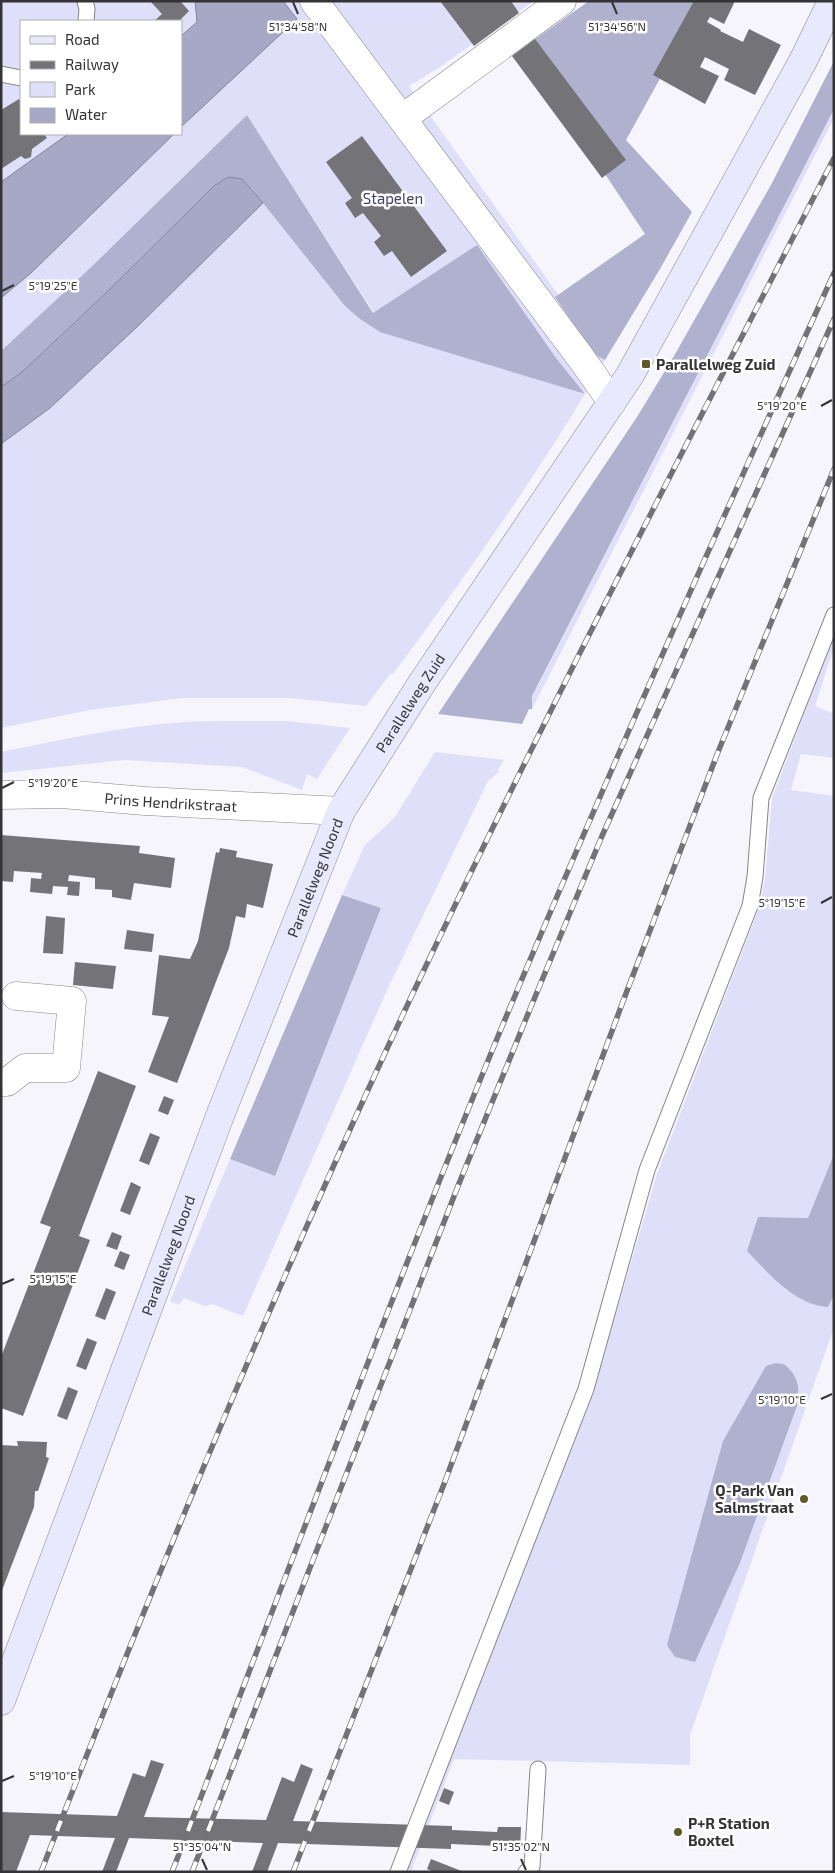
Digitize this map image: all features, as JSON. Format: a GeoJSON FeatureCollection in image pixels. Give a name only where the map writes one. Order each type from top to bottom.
{"type":"FeatureCollection","features":[{"type":"Feature","properties":{"kind":"street"},"geometry":{"type":"LineString","coordinates":[[314,1],[403,118],[612,402]]}},
{"type":"Feature","properties":{"kind":"street"},"geometry":{"type":"LineString","coordinates":[[403,118],[562,1]]}},
{"type":"Feature","properties":{"kind":"street","name":"Parallelweg Zuid"},"geometry":{"type":"LineString","coordinates":[[341,811],[422,683],[630,375],[804,59],[832,1]]}},
{"type":"Feature","properties":{"kind":"street","name":"Prins Hendrikstraat"},"geometry":{"type":"LineString","coordinates":[[1,795],[62,794],[145,801],[341,811]]}},
{"type":"Feature","properties":{"kind":"street","name":"Parallelweg Noord"},"geometry":{"type":"LineString","coordinates":[[1,1701],[221,1113],[341,811]]}},
{"type":"Feature","properties":{"kind":"street"},"geometry":{"type":"LineString","coordinates":[[1,1082],[7,1082],[25,1068],[66,1068],[72,1002],[16,996]]}},
{"type":"Feature","properties":{"kind":"lane"},"geometry":{"type":"LineString","coordinates":[[85,1],[87,9],[86,20]]}},
{"type":"Feature","properties":{"kind":"lane"},"geometry":{"type":"LineString","coordinates":[[1,74],[20,78]]}},
{"type":"Feature","properties":{"kind":"lane"},"geometry":{"type":"LineString","coordinates":[[398,1872],[586,1389],[647,1170],[750,906],[755,877],[762,798],[834,615]]}},
{"type":"Feature","properties":{"kind":"lane"},"geometry":{"type":"LineString","coordinates":[[526,1872],[532,1867],[538,1769]]}},
{"type":"Feature","properties":{"kind":"green space","name":"Stapelen"},"geometry":{"type":"Polygon","coordinates":[[[1,1],[534,1],[440,67],[409,86],[605,360],[556,441],[504,520],[393,674],[391,673],[366,706],[289,698],[182,698],[90,710],[1,728],[1,444],[50,408],[138,326],[263,203],[345,306],[533,378],[584,394],[556,358],[374,313],[247,115],[86,272],[1,351],[1,1]]]}},
{"type":"Feature","properties":{"kind":"green space"},"geometry":{"type":"Polygon","coordinates":[[[834,109],[834,118],[532,709],[532,697],[834,109]]]}},
{"type":"Feature","properties":{"kind":"green space"},"geometry":{"type":"Polygon","coordinates":[[[834,635],[834,647],[815,706],[834,714],[834,758],[801,754],[791,790],[834,796],[834,1154],[808,1218],[759,1217],[828,1307],[834,1295],[834,1328],[690,1735],[690,1765],[454,1759],[411,1872],[406,1872],[593,1392],[657,1174],[759,908],[765,879],[772,798],[834,635]],[[776,1363],[695,1661],[740,1563],[797,1406],[797,1382],[793,1373],[784,1364],[776,1363]]]}},
{"type":"Feature","properties":{"kind":"green space"},"geometry":{"type":"Polygon","coordinates":[[[288,721],[350,728],[317,779],[307,774],[302,790],[242,767],[125,760],[1,773],[1,752],[92,734],[184,722],[288,721]]]}},
{"type":"Feature","properties":{"kind":"green space"},"geometry":{"type":"Polygon","coordinates":[[[435,752],[504,760],[498,770],[499,772],[488,781],[387,990],[243,1316],[212,1304],[205,1306],[184,1298],[179,1305],[170,1301],[230,1159],[275,1176],[381,908],[342,895],[365,845],[395,817],[435,752]]]}},
{"type":"Feature","properties":{"kind":"shaded area"},"geometry":{"type":"Polygon","coordinates":[[[589,1],[703,1],[626,140],[692,212],[605,360],[594,354],[555,297],[645,234],[605,174],[531,42],[589,1]]]}},
{"type":"Feature","properties":{"kind":"shaded area"},"geometry":{"type":"Polygon","coordinates":[[[834,61],[834,109],[532,696],[532,709],[529,709],[522,724],[438,714],[637,417],[674,356],[772,183],[834,61]]]}},
{"type":"Feature","properties":{"kind":"shaded area"},"geometry":{"type":"Polygon","coordinates":[[[247,115],[373,313],[477,245],[556,358],[585,394],[380,332],[345,306],[242,179],[214,186],[106,293],[21,373],[1,387],[1,351],[86,272],[247,115]]]}},
{"type":"Feature","properties":{"kind":"shaded area"},"geometry":{"type":"Polygon","coordinates":[[[342,895],[381,908],[275,1176],[230,1159],[342,895]]]}},
{"type":"Feature","properties":{"kind":"shaded area"},"geometry":{"type":"Polygon","coordinates":[[[834,1154],[834,1295],[828,1307],[805,1301],[783,1287],[747,1251],[758,1217],[808,1218],[834,1154]]]}},
{"type":"Feature","properties":{"kind":"shaded area"},"geometry":{"type":"Polygon","coordinates":[[[776,1363],[784,1364],[793,1373],[798,1388],[797,1406],[740,1563],[695,1662],[675,1657],[667,1645],[723,1441],[766,1366],[776,1363]]]}},
{"type":"Feature","properties":{"kind":"water"},"geometry":{"type":"Polygon","coordinates":[[[195,1],[283,1],[297,19],[182,126],[182,35],[197,22],[195,1]]]}},
{"type":"Feature","properties":{"kind":"water"},"geometry":{"type":"Polygon","coordinates":[[[67,135],[173,135],[31,273],[1,298],[1,182],[67,135]]]}},
{"type":"Feature","properties":{"kind":"water"},"geometry":{"type":"Polygon","coordinates":[[[228,177],[242,179],[263,203],[138,326],[50,408],[1,444],[1,387],[21,373],[106,293],[214,186],[228,177]]]}},
{"type":"Feature","properties":{"kind":"building"},"geometry":{"type":"Polygon","coordinates":[[[150,1],[180,1],[189,11],[180,20],[155,20],[162,14],[150,1]]]}},
{"type":"Feature","properties":{"kind":"building"},"geometry":{"type":"Polygon","coordinates":[[[440,1],[511,1],[519,13],[474,46],[440,1]]]}},
{"type":"Feature","properties":{"kind":"building"},"geometry":{"type":"Polygon","coordinates":[[[694,1],[735,1],[724,24],[710,17],[707,22],[720,31],[743,42],[749,29],[781,45],[755,95],[724,80],[729,69],[705,57],[700,67],[719,76],[705,104],[653,75],[694,1]]]}},
{"type":"Feature","properties":{"kind":"building"},"geometry":{"type":"Polygon","coordinates":[[[535,39],[626,160],[602,178],[512,56],[535,39]]]}},
{"type":"Feature","properties":{"kind":"building"},"geometry":{"type":"Polygon","coordinates":[[[19,99],[20,135],[45,135],[47,138],[32,149],[31,157],[25,159],[21,156],[1,169],[1,110],[19,99]]]}},
{"type":"Feature","properties":{"kind":"building"},"geometry":{"type":"Polygon","coordinates":[[[362,136],[447,251],[411,277],[392,251],[384,256],[374,242],[381,236],[363,213],[355,218],[345,203],[352,198],[326,162],[362,136]]]}},
{"type":"Feature","properties":{"kind":"building"},"geometry":{"type":"Polygon","coordinates":[[[1,835],[140,846],[139,853],[175,858],[171,888],[134,883],[131,900],[112,897],[112,890],[95,889],[95,878],[69,875],[68,881],[80,882],[79,896],[67,895],[68,887],[53,886],[52,894],[30,892],[31,878],[41,879],[42,873],[14,871],[13,882],[1,881],[1,835]]]}},
{"type":"Feature","properties":{"kind":"building"},"geometry":{"type":"Polygon","coordinates":[[[220,848],[237,851],[236,857],[273,864],[263,908],[247,904],[245,918],[236,916],[229,948],[177,1083],[148,1072],[169,1017],[152,1015],[159,955],[190,959],[198,941],[216,852],[219,853],[220,848]]]}},
{"type":"Feature","properties":{"kind":"building"},"geometry":{"type":"Polygon","coordinates":[[[46,916],[65,918],[63,954],[43,953],[46,916]]]}},
{"type":"Feature","properties":{"kind":"building"},"geometry":{"type":"Polygon","coordinates":[[[127,930],[154,934],[152,952],[124,949],[127,930]]]}},
{"type":"Feature","properties":{"kind":"building"},"geometry":{"type":"Polygon","coordinates":[[[75,962],[116,966],[113,989],[73,985],[75,962]]]}},
{"type":"Feature","properties":{"kind":"building"},"geometry":{"type":"Polygon","coordinates":[[[98,1071],[136,1086],[79,1236],[90,1240],[23,1416],[1,1408],[1,1357],[51,1227],[40,1223],[98,1071]]]}},
{"type":"Feature","properties":{"kind":"building"},"geometry":{"type":"Polygon","coordinates":[[[164,1096],[174,1100],[168,1115],[158,1111],[164,1096]]]}},
{"type":"Feature","properties":{"kind":"building"},"geometry":{"type":"Polygon","coordinates":[[[150,1133],[160,1137],[149,1165],[139,1161],[150,1133]]]}},
{"type":"Feature","properties":{"kind":"building"},"geometry":{"type":"Polygon","coordinates":[[[131,1182],[141,1187],[130,1215],[120,1211],[131,1182]]]}},
{"type":"Feature","properties":{"kind":"building"},"geometry":{"type":"Polygon","coordinates":[[[112,1232],[122,1236],[117,1250],[106,1246],[112,1232]]]}},
{"type":"Feature","properties":{"kind":"building"},"geometry":{"type":"Polygon","coordinates":[[[120,1251],[130,1255],[124,1270],[114,1266],[120,1251]]]}},
{"type":"Feature","properties":{"kind":"building"},"geometry":{"type":"Polygon","coordinates":[[[106,1288],[116,1292],[105,1320],[95,1316],[106,1288]]]}},
{"type":"Feature","properties":{"kind":"building"},"geometry":{"type":"Polygon","coordinates":[[[87,1338],[97,1342],[86,1370],[76,1366],[87,1338]]]}},
{"type":"Feature","properties":{"kind":"building"},"geometry":{"type":"Polygon","coordinates":[[[68,1387],[78,1391],[67,1420],[57,1416],[68,1387]]]}},
{"type":"Feature","properties":{"kind":"building"},"geometry":{"type":"Polygon","coordinates":[[[17,1441],[47,1442],[46,1457],[49,1458],[38,1491],[35,1491],[34,1507],[1,1593],[1,1445],[18,1446],[17,1441]]]}},
{"type":"Feature","properties":{"kind":"building"},"geometry":{"type":"Polygon","coordinates":[[[151,1760],[164,1764],[144,1817],[266,1820],[282,1777],[294,1782],[301,1764],[313,1769],[293,1821],[452,1826],[452,1830],[497,1832],[498,1827],[521,1827],[520,1851],[497,1850],[497,1846],[451,1844],[451,1849],[278,1843],[267,1872],[252,1872],[263,1843],[129,1838],[116,1872],[102,1872],[115,1838],[30,1835],[16,1872],[1,1872],[1,1812],[117,1816],[133,1773],[145,1777],[151,1760]]]}},
{"type":"Feature","properties":{"kind":"building"},"geometry":{"type":"Polygon","coordinates":[[[444,1788],[454,1792],[449,1805],[439,1801],[444,1788]]]}},
{"type":"Feature","properties":{"kind":"building"},"geometry":{"type":"Polygon","coordinates":[[[431,1859],[464,1872],[434,1872],[427,1869],[431,1859]]]}},
{"type":"Feature","properties":{"kind":"railway"},"geometry":{"type":"LineString","coordinates":[[41,1872],[209,1453],[298,1246],[391,1040],[553,707],[834,158]]}},
{"type":"Feature","properties":{"kind":"railway"},"geometry":{"type":"LineString","coordinates":[[172,1872],[375,1344],[501,1029],[664,650],[834,273]]}},
{"type":"Feature","properties":{"kind":"railway"},"geometry":{"type":"LineString","coordinates":[[192,1872],[458,1186],[530,1009],[602,836],[834,319]]}},
{"type":"Feature","properties":{"kind":"railway"},"geometry":{"type":"LineString","coordinates":[[293,1872],[444,1484],[622,1004],[718,752],[834,469]]}},
{"type":"Feature","properties":{"kind":"place","name":"Parallelweg Zuid"},"geometry":{"type":"Point","coordinates":[646,364]}},
{"type":"Feature","properties":{"kind":"place","name":"Q-Park Van Salmstraat"},"geometry":{"type":"Point","coordinates":[804,1499]}},
{"type":"Feature","properties":{"kind":"place","name":"P+R Station Boxtel"},"geometry":{"type":"Point","coordinates":[678,1832]}}]}
